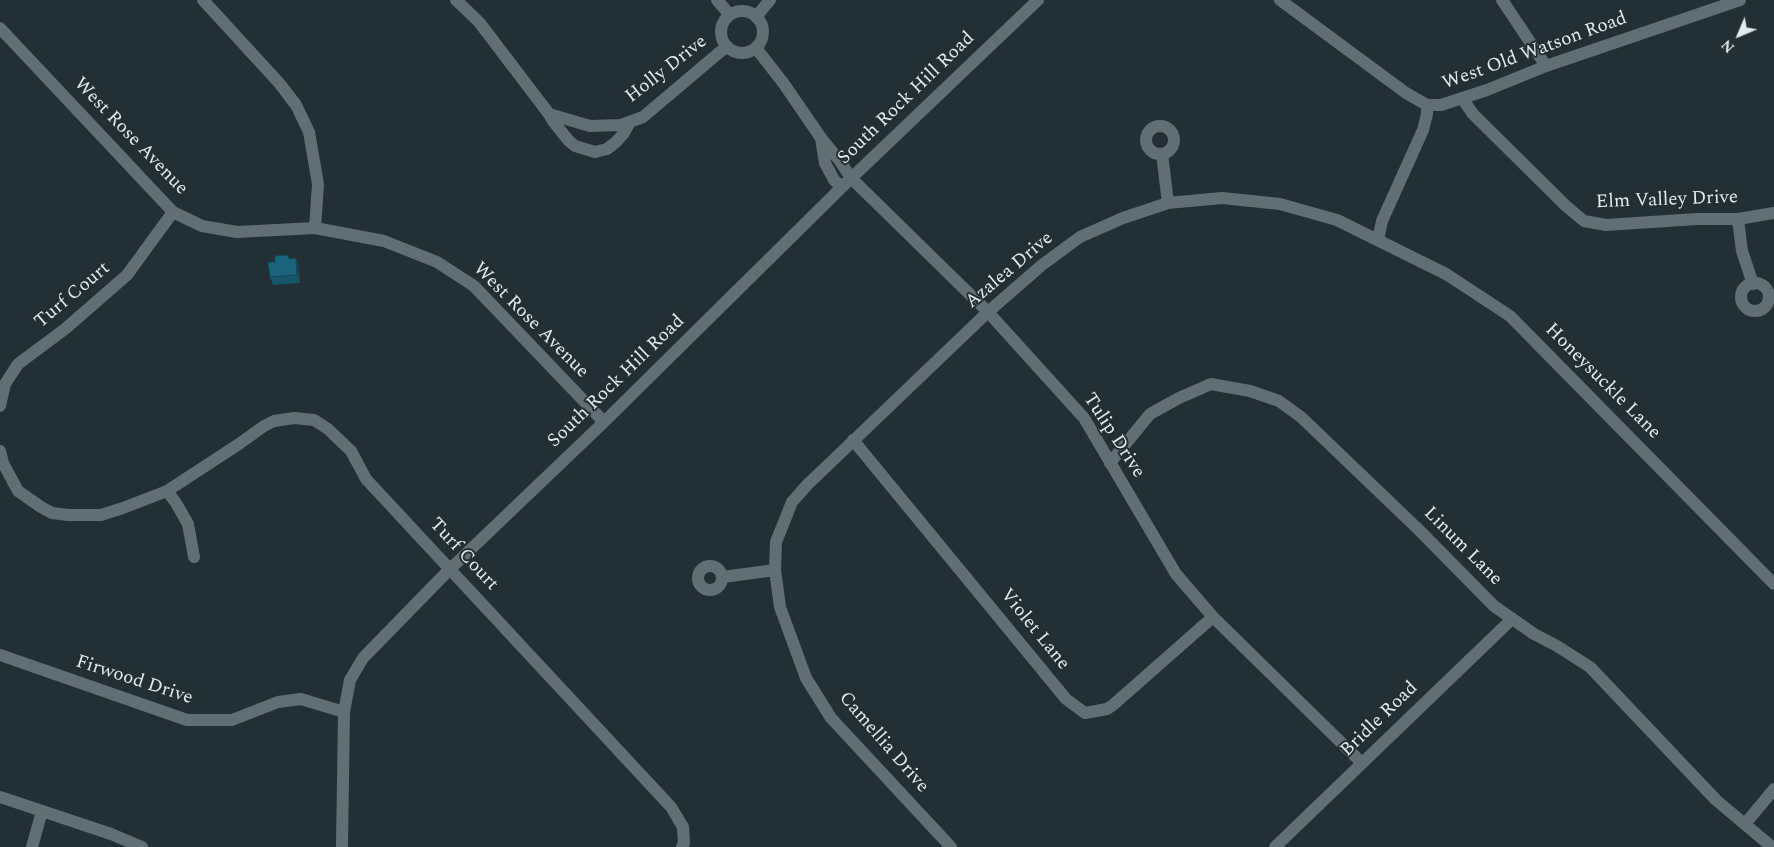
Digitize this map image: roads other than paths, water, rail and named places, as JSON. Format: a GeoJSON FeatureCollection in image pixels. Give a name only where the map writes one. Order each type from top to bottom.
{"type":"FeatureCollection","features":[{"type":"Feature","properties":{"kind":"street"},"geometry":{"type":"LineString","coordinates":[[204,0],[280,84],[296,105],[309,132],[318,184],[315,228]]}},
{"type":"Feature","properties":{"kind":"street","name":"Holly Drive"},"geometry":{"type":"LineString","coordinates":[[456,0],[479,22],[553,121],[575,146],[595,152],[607,149],[624,133],[630,122]]}},
{"type":"Feature","properties":{"kind":"street"},"geometry":{"type":"LineString","coordinates":[[717,0],[730,15]]}},
{"type":"Feature","properties":{"kind":"street"},"geometry":{"type":"LineString","coordinates":[[756,17],[770,0]]}},
{"type":"Feature","properties":{"kind":"street","name":"South Rock Hill Road"},"geometry":{"type":"LineString","coordinates":[[342,847],[344,712],[350,680],[362,658],[450,569],[1038,0]]}},
{"type":"Feature","properties":{"kind":"street","name":"West Old Watson Road"},"geometry":{"type":"LineString","coordinates":[[1280,0],[1406,93],[1427,105],[1441,105],[1487,90],[1546,66],[1724,2],[1740,0]]}},
{"type":"Feature","properties":{"kind":"street"},"geometry":{"type":"LineString","coordinates":[[1502,0],[1546,66]]}},
{"type":"Feature","properties":{"kind":"street"},"geometry":{"type":"LineString","coordinates":[[743,11],[756,17],[760,22],[763,36],[756,48],[738,52],[727,46],[722,33],[725,20],[730,15],[743,11]]}},
{"type":"Feature","properties":{"kind":"street","name":"West Rose Avenue"},"geometry":{"type":"LineString","coordinates":[[0,28],[173,212],[202,226],[238,232],[315,228],[384,241],[437,262],[474,286],[604,422]]}},
{"type":"Feature","properties":{"kind":"street","name":"Holly Drive"},"geometry":{"type":"LineString","coordinates":[[549,114],[596,127],[620,125],[630,122],[643,117],[727,46]]}},
{"type":"Feature","properties":{"kind":"street","name":"Tulip Drive"},"geometry":{"type":"LineString","coordinates":[[756,48],[784,84],[821,138],[840,161],[847,183],[988,312],[1084,418],[1176,574],[1214,617],[1362,763]]}},
{"type":"Feature","properties":{"kind":"street","name":"Elm Valley Drive"},"geometry":{"type":"LineString","coordinates":[[1462,98],[1473,114],[1566,206],[1584,221],[1606,225],[1697,219],[1738,219],[1774,212]]}},
{"type":"Feature","properties":{"kind":"street"},"geometry":{"type":"LineString","coordinates":[[1378,240],[1382,221],[1423,130],[1427,105]]}},
{"type":"Feature","properties":{"kind":"street"},"geometry":{"type":"LineString","coordinates":[[1162,154],[1168,203]]}},
{"type":"Feature","properties":{"kind":"street","name":"Azalea Drive"},"geometry":{"type":"LineString","coordinates":[[775,570],[776,542],[792,502],[807,485],[988,312],[1042,264],[1080,237],[1123,218],[1168,203],[1222,198],[1280,204],[1337,220],[1378,240]]}},
{"type":"Feature","properties":{"kind":"street","name":"Turf Court"},"geometry":{"type":"LineString","coordinates":[[0,406],[5,384],[18,364],[64,329],[127,275],[173,212]]}},
{"type":"Feature","properties":{"kind":"street"},"geometry":{"type":"LineString","coordinates":[[1738,219],[1742,251],[1753,284]]}},
{"type":"Feature","properties":{"kind":"street","name":"Honeysuckle Lane"},"geometry":{"type":"LineString","coordinates":[[1378,240],[1446,274],[1510,316],[1774,584]]}},
{"type":"Feature","properties":{"kind":"street","name":"Linum Lane"},"geometry":{"type":"LineString","coordinates":[[1110,463],[1150,414],[1179,398],[1211,384],[1250,391],[1279,401],[1301,417],[1419,530],[1494,606],[1590,667],[1716,800],[1772,847]]}},
{"type":"Feature","properties":{"kind":"street","name":"Turf Court"},"geometry":{"type":"LineString","coordinates":[[0,450],[2,464],[18,491],[52,513],[101,515],[166,490],[264,426],[294,418],[314,420],[328,429],[350,451],[366,479],[672,807],[683,827],[684,843],[682,847]]}},
{"type":"Feature","properties":{"kind":"street","name":"Violet Lane"},"geometry":{"type":"LineString","coordinates":[[853,440],[1066,699],[1085,714],[1107,709],[1113,705],[1214,617]]}},
{"type":"Feature","properties":{"kind":"street"},"geometry":{"type":"LineString","coordinates":[[166,490],[188,524],[194,557]]}},
{"type":"Feature","properties":{"kind":"street"},"geometry":{"type":"LineString","coordinates":[[722,577],[775,570]]}},
{"type":"Feature","properties":{"kind":"street","name":"Camellia Drive"},"geometry":{"type":"LineString","coordinates":[[775,570],[780,607],[806,678],[831,718],[951,847]]}},
{"type":"Feature","properties":{"kind":"street","name":"Bridle Road"},"geometry":{"type":"LineString","coordinates":[[1275,847],[1512,619]]}},
{"type":"Feature","properties":{"kind":"street","name":"Firwood Drive"},"geometry":{"type":"LineString","coordinates":[[0,655],[187,720],[232,720],[278,702],[301,698],[344,712]]}},
{"type":"Feature","properties":{"kind":"street"},"geometry":{"type":"LineString","coordinates":[[1746,824],[1774,789]]}},
{"type":"Feature","properties":{"kind":"street"},"geometry":{"type":"LineString","coordinates":[[0,798],[111,834],[142,847]]}},
{"type":"Feature","properties":{"kind":"street"},"geometry":{"type":"LineString","coordinates":[[32,847],[42,811]]}}]}
